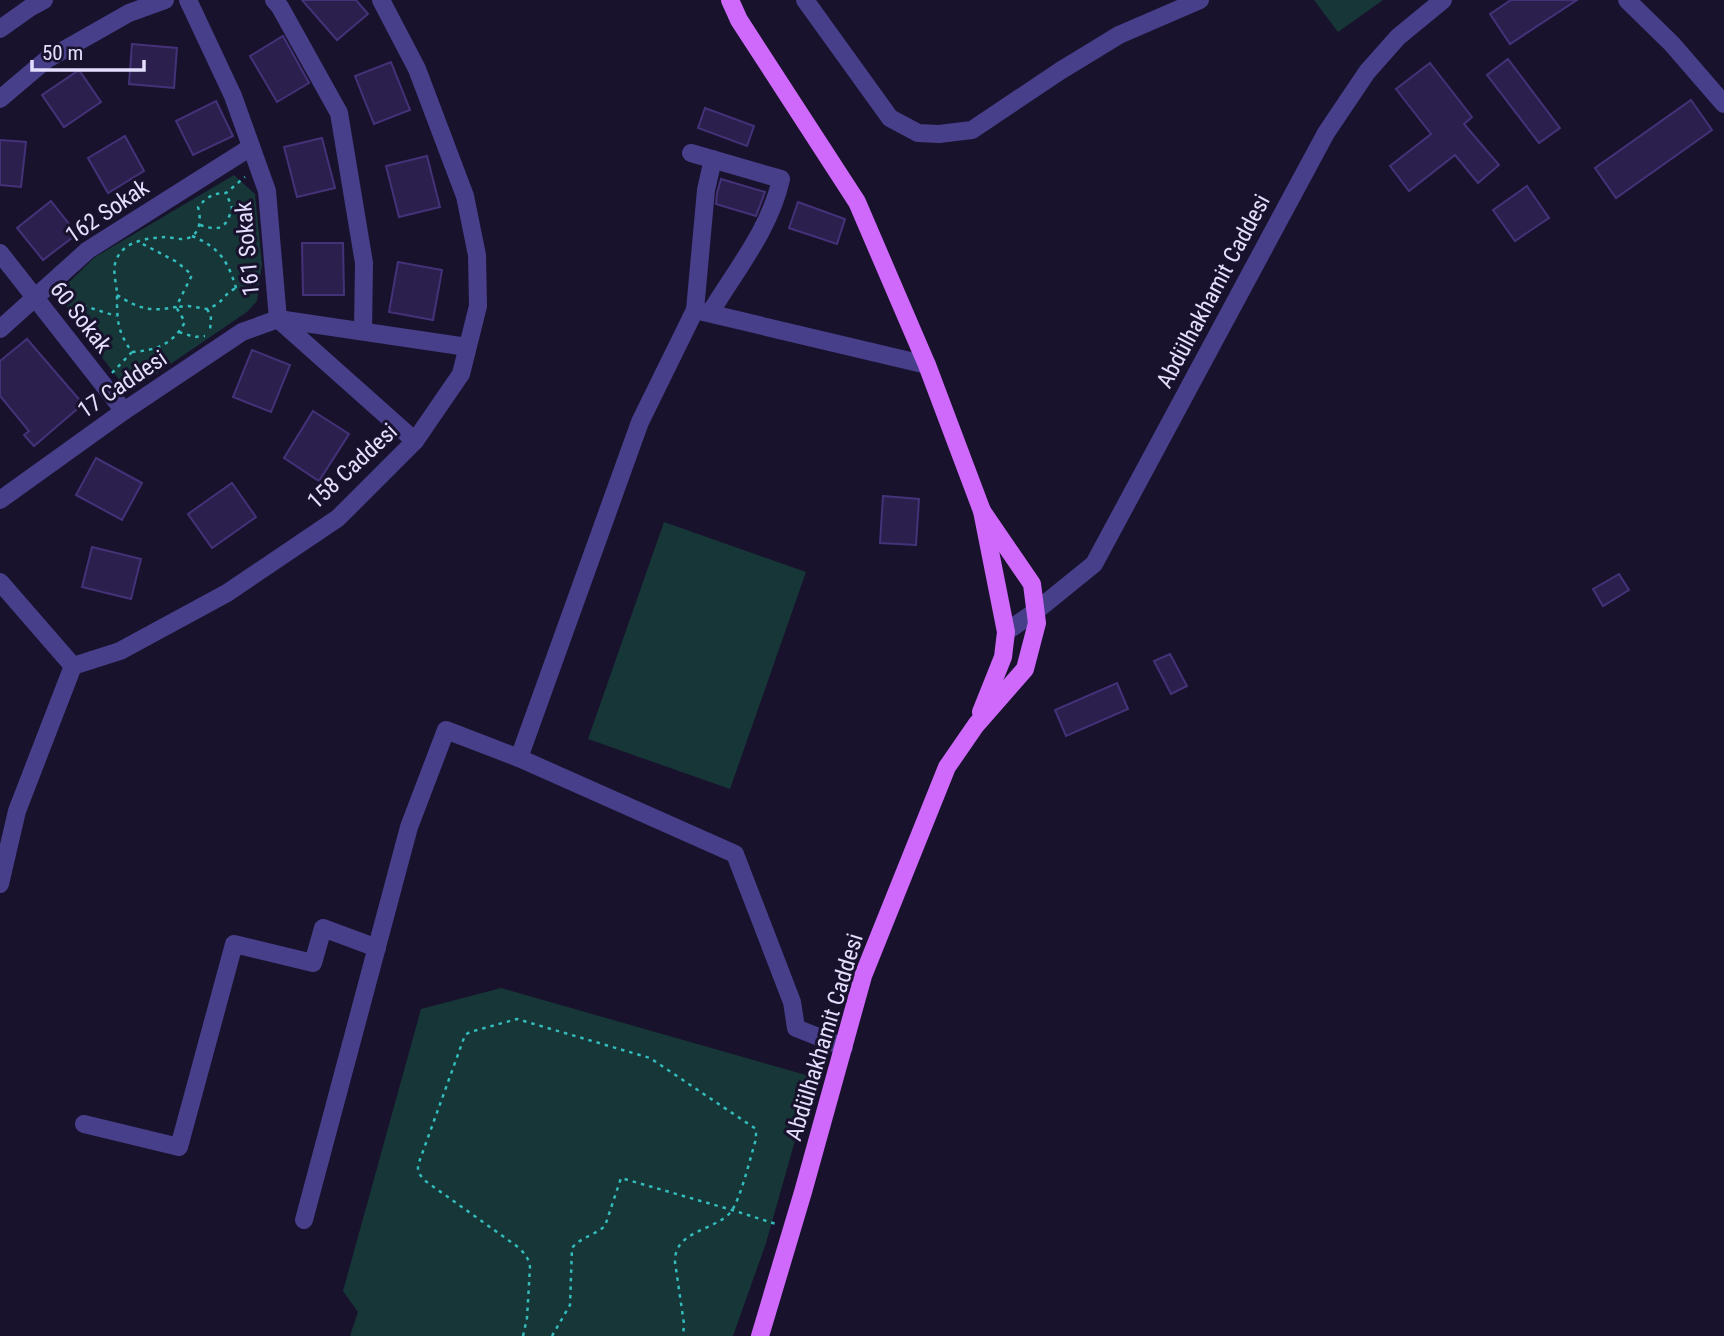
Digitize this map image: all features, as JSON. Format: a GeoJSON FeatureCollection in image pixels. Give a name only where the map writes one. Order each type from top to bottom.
{"type":"FeatureCollection","features":[{"type":"Feature","properties":{"kind":"main road","name":"Abdülhakhamit Caddesi"},"geometry":{"type":"LineString","coordinates":[[730,0],[739,20],[858,202],[927,365],[982,511],[1006,632],[1003,657],[976,725]]}},
{"type":"Feature","properties":{"kind":"main road","name":"Abdülhakhamit Caddesi"},"geometry":{"type":"LineString","coordinates":[[760,1336],[863,976],[947,767],[976,725],[1025,669],[1037,623],[1032,584],[982,511]]}},
{"type":"Feature","properties":{"kind":"street"},"geometry":{"type":"LineString","coordinates":[[0,29],[44,0]]}},
{"type":"Feature","properties":{"kind":"street"},"geometry":{"type":"LineString","coordinates":[[0,99],[46,60],[129,13],[165,0]]}},
{"type":"Feature","properties":{"kind":"street","name":"161 Sokak"},"geometry":{"type":"LineString","coordinates":[[188,0],[233,96],[267,191],[278,318],[467,347]]}},
{"type":"Feature","properties":{"kind":"street"},"geometry":{"type":"LineString","coordinates":[[274,0],[339,113],[364,263],[363,331]]}},
{"type":"Feature","properties":{"kind":"street","name":"158 Caddesi"},"geometry":{"type":"LineString","coordinates":[[73,666],[120,651],[227,593],[338,517],[415,441],[461,374],[478,306],[477,255],[465,196],[417,69],[381,0]]}},
{"type":"Feature","properties":{"kind":"street"},"geometry":{"type":"LineString","coordinates":[[805,0],[890,118],[918,133],[939,134],[972,130],[1119,35],[1200,0]]}},
{"type":"Feature","properties":{"kind":"street","name":"Abdülhakhamit Caddesi"},"geometry":{"type":"LineString","coordinates":[[1006,632],[1094,564],[1326,133],[1367,72],[1398,37],[1443,0]]}},
{"type":"Feature","properties":{"kind":"street"},"geometry":{"type":"LineString","coordinates":[[1627,0],[1672,44],[1724,104]]}},
{"type":"Feature","properties":{"kind":"street","name":"162 Sokak"},"geometry":{"type":"LineString","coordinates":[[0,329],[88,250],[251,147]]}},
{"type":"Feature","properties":{"kind":"street"},"geometry":{"type":"LineString","coordinates":[[519,758],[640,422],[702,311],[765,225],[775,203],[780,179],[691,153]]}},
{"type":"Feature","properties":{"kind":"street"},"geometry":{"type":"LineString","coordinates":[[702,311],[706,190],[713,159]]}},
{"type":"Feature","properties":{"kind":"street","name":"60 Sokak"},"geometry":{"type":"LineString","coordinates":[[0,253],[39,294],[124,411]]}},
{"type":"Feature","properties":{"kind":"street"},"geometry":{"type":"LineString","coordinates":[[702,311],[927,365]]}},
{"type":"Feature","properties":{"kind":"street"},"geometry":{"type":"LineString","coordinates":[[278,318],[415,441]]}},
{"type":"Feature","properties":{"kind":"street","name":"17 Caddesi"},"geometry":{"type":"LineString","coordinates":[[0,500],[124,411],[242,332],[278,318]]}},
{"type":"Feature","properties":{"kind":"street"},"geometry":{"type":"LineString","coordinates":[[0,582],[73,666],[17,811],[0,884]]}},
{"type":"Feature","properties":{"kind":"street"},"geometry":{"type":"LineString","coordinates":[[1003,657],[1025,669]]}},
{"type":"Feature","properties":{"kind":"street"},"geometry":{"type":"LineString","coordinates":[[304,1220],[409,827],[446,730],[519,758],[735,854],[792,1002],[796,1028],[844,1047]]}},
{"type":"Feature","properties":{"kind":"street"},"geometry":{"type":"LineString","coordinates":[[84,1124],[179,1147],[234,944],[313,962],[323,928],[377,948]]}},
{"type":"Feature","properties":{"kind":"path"},"geometry":{"type":"LineString","coordinates":[[132,352],[123,340],[116,316],[117,295],[113,272],[121,250],[137,241],[166,237],[184,239],[192,236],[200,225],[198,207],[206,198],[215,193],[226,193],[258,165]]}},
{"type":"Feature","properties":{"kind":"path"},"geometry":{"type":"LineString","coordinates":[[200,225],[217,228],[228,222],[232,208],[226,193]]}},
{"type":"Feature","properties":{"kind":"path"},"geometry":{"type":"LineString","coordinates":[[192,236],[217,250],[232,274],[236,288],[242,292],[276,290]]}},
{"type":"Feature","properties":{"kind":"path"},"geometry":{"type":"LineString","coordinates":[[137,241],[177,262],[192,275],[176,307]]}},
{"type":"Feature","properties":{"kind":"path"},"geometry":{"type":"LineString","coordinates":[[117,295],[134,305],[156,310],[188,306],[207,309],[218,304],[236,288]]}},
{"type":"Feature","properties":{"kind":"path"},"geometry":{"type":"LineString","coordinates":[[39,294],[116,316]]}},
{"type":"Feature","properties":{"kind":"path"},"geometry":{"type":"LineString","coordinates":[[102,383],[132,352],[151,350],[170,342],[185,322],[176,307]]}},
{"type":"Feature","properties":{"kind":"path"},"geometry":{"type":"LineString","coordinates":[[179,332],[194,337],[210,334],[211,316],[207,309]]}},
{"type":"Feature","properties":{"kind":"path"},"geometry":{"type":"LineString","coordinates":[[523,1336],[527,1318],[530,1267],[525,1254],[424,1180],[418,1172],[418,1165],[465,1035],[517,1019],[650,1058],[757,1132],[732,1210],[725,1217],[685,1239],[675,1253],[684,1324],[683,1336]]}},
{"type":"Feature","properties":{"kind":"path"},"geometry":{"type":"LineString","coordinates":[[552,1336],[570,1305],[572,1248],[605,1226],[621,1178],[779,1226]]}},
{"type":"Feature","properties":{"kind":"green space"},"geometry":{"type":"Polygon","coordinates":[[[1314,0],[1383,0],[1338,32],[1314,0]]]}},
{"type":"Feature","properties":{"kind":"green space"},"geometry":{"type":"Polygon","coordinates":[[[234,175],[255,194],[262,264],[257,301],[247,312],[147,380],[120,381],[69,314],[62,289],[95,257],[234,175]]]}},
{"type":"Feature","properties":{"kind":"green space"},"geometry":{"type":"Polygon","coordinates":[[[664,522],[806,572],[730,789],[588,739],[664,522]]]}},
{"type":"Feature","properties":{"kind":"green space"},"geometry":{"type":"Polygon","coordinates":[[[501,988],[813,1077],[766,1243],[733,1336],[350,1336],[358,1312],[343,1291],[421,1009],[501,988]]]}},
{"type":"Feature","properties":{"kind":"building"},"geometry":{"type":"Polygon","coordinates":[[[302,0],[356,0],[368,14],[337,40],[302,0]]]}},
{"type":"Feature","properties":{"kind":"building"},"geometry":{"type":"Polygon","coordinates":[[[1511,0],[1577,0],[1510,44],[1490,14],[1511,0]]]}},
{"type":"Feature","properties":{"kind":"building"},"geometry":{"type":"Polygon","coordinates":[[[283,36],[309,83],[277,102],[250,56],[283,36]]]}},
{"type":"Feature","properties":{"kind":"building"},"geometry":{"type":"Polygon","coordinates":[[[132,44],[177,48],[174,88],[129,84],[132,44]]]}},
{"type":"Feature","properties":{"kind":"building"},"geometry":{"type":"Polygon","coordinates":[[[1508,59],[1560,128],[1539,143],[1487,75],[1508,59]]]}},
{"type":"Feature","properties":{"kind":"building"},"geometry":{"type":"Polygon","coordinates":[[[391,62],[410,110],[374,124],[355,76],[391,62]]]}},
{"type":"Feature","properties":{"kind":"building"},"geometry":{"type":"Polygon","coordinates":[[[1430,63],[1472,117],[1464,124],[1499,165],[1478,183],[1455,155],[1409,191],[1390,166],[1431,134],[1396,89],[1430,63]]]}},
{"type":"Feature","properties":{"kind":"building"},"geometry":{"type":"Polygon","coordinates":[[[79,70],[101,102],[64,127],[42,95],[79,70]]]}},
{"type":"Feature","properties":{"kind":"building"},"geometry":{"type":"Polygon","coordinates":[[[1691,100],[1712,130],[1616,198],[1595,168],[1691,100]]]}},
{"type":"Feature","properties":{"kind":"building"},"geometry":{"type":"Polygon","coordinates":[[[216,101],[233,136],[193,155],[176,121],[216,101]]]}},
{"type":"Feature","properties":{"kind":"building"},"geometry":{"type":"Polygon","coordinates":[[[705,108],[754,126],[747,146],[698,128],[705,108]]]}},
{"type":"Feature","properties":{"kind":"building"},"geometry":{"type":"Polygon","coordinates":[[[125,136],[144,171],[108,193],[88,158],[125,136]]]}},
{"type":"Feature","properties":{"kind":"building"},"geometry":{"type":"Polygon","coordinates":[[[322,138],[335,188],[297,197],[284,147],[322,138]]]}},
{"type":"Feature","properties":{"kind":"building"},"geometry":{"type":"Polygon","coordinates":[[[0,140],[26,142],[21,187],[0,185],[0,140]]]}},
{"type":"Feature","properties":{"kind":"building"},"geometry":{"type":"Polygon","coordinates":[[[427,156],[440,207],[399,217],[386,166],[427,156]]]}},
{"type":"Feature","properties":{"kind":"building"},"geometry":{"type":"Polygon","coordinates":[[[721,179],[765,192],[756,216],[716,204],[721,179]]]}},
{"type":"Feature","properties":{"kind":"building"},"geometry":{"type":"Polygon","coordinates":[[[1527,186],[1549,218],[1515,241],[1493,210],[1527,186]]]}},
{"type":"Feature","properties":{"kind":"building"},"geometry":{"type":"Polygon","coordinates":[[[51,201],[77,234],[43,260],[17,228],[51,201]]]}},
{"type":"Feature","properties":{"kind":"building"},"geometry":{"type":"Polygon","coordinates":[[[798,202],[845,219],[837,244],[789,228],[798,202]]]}},
{"type":"Feature","properties":{"kind":"building"},"geometry":{"type":"Polygon","coordinates":[[[302,243],[343,243],[344,295],[303,295],[302,243]]]}},
{"type":"Feature","properties":{"kind":"building"},"geometry":{"type":"Polygon","coordinates":[[[398,262],[442,270],[433,320],[389,312],[398,262]]]}},
{"type":"Feature","properties":{"kind":"building"},"geometry":{"type":"Polygon","coordinates":[[[27,339],[83,404],[34,446],[24,435],[29,431],[0,396],[0,361],[27,339]]]}},
{"type":"Feature","properties":{"kind":"building"},"geometry":{"type":"Polygon","coordinates":[[[252,350],[290,365],[271,412],[233,397],[252,350]]]}},
{"type":"Feature","properties":{"kind":"building"},"geometry":{"type":"Polygon","coordinates":[[[313,411],[349,434],[319,481],[284,458],[313,411]]]}},
{"type":"Feature","properties":{"kind":"building"},"geometry":{"type":"Polygon","coordinates":[[[96,458],[142,483],[122,520],[76,495],[96,458]]]}},
{"type":"Feature","properties":{"kind":"building"},"geometry":{"type":"Polygon","coordinates":[[[232,483],[256,517],[212,548],[188,514],[232,483]]]}},
{"type":"Feature","properties":{"kind":"building"},"geometry":{"type":"Polygon","coordinates":[[[883,496],[919,499],[916,545],[880,543],[883,496]]]}},
{"type":"Feature","properties":{"kind":"building"},"geometry":{"type":"Polygon","coordinates":[[[92,547],[141,559],[131,599],[82,587],[92,547]]]}},
{"type":"Feature","properties":{"kind":"building"},"geometry":{"type":"Polygon","coordinates":[[[1619,574],[1629,590],[1603,606],[1593,589],[1619,574]]]}},
{"type":"Feature","properties":{"kind":"building"},"geometry":{"type":"Polygon","coordinates":[[[1170,654],[1187,686],[1171,694],[1154,661],[1170,654]]]}},
{"type":"Feature","properties":{"kind":"building"},"geometry":{"type":"Polygon","coordinates":[[[1117,683],[1128,709],[1066,736],[1055,710],[1117,683]]]}}]}
